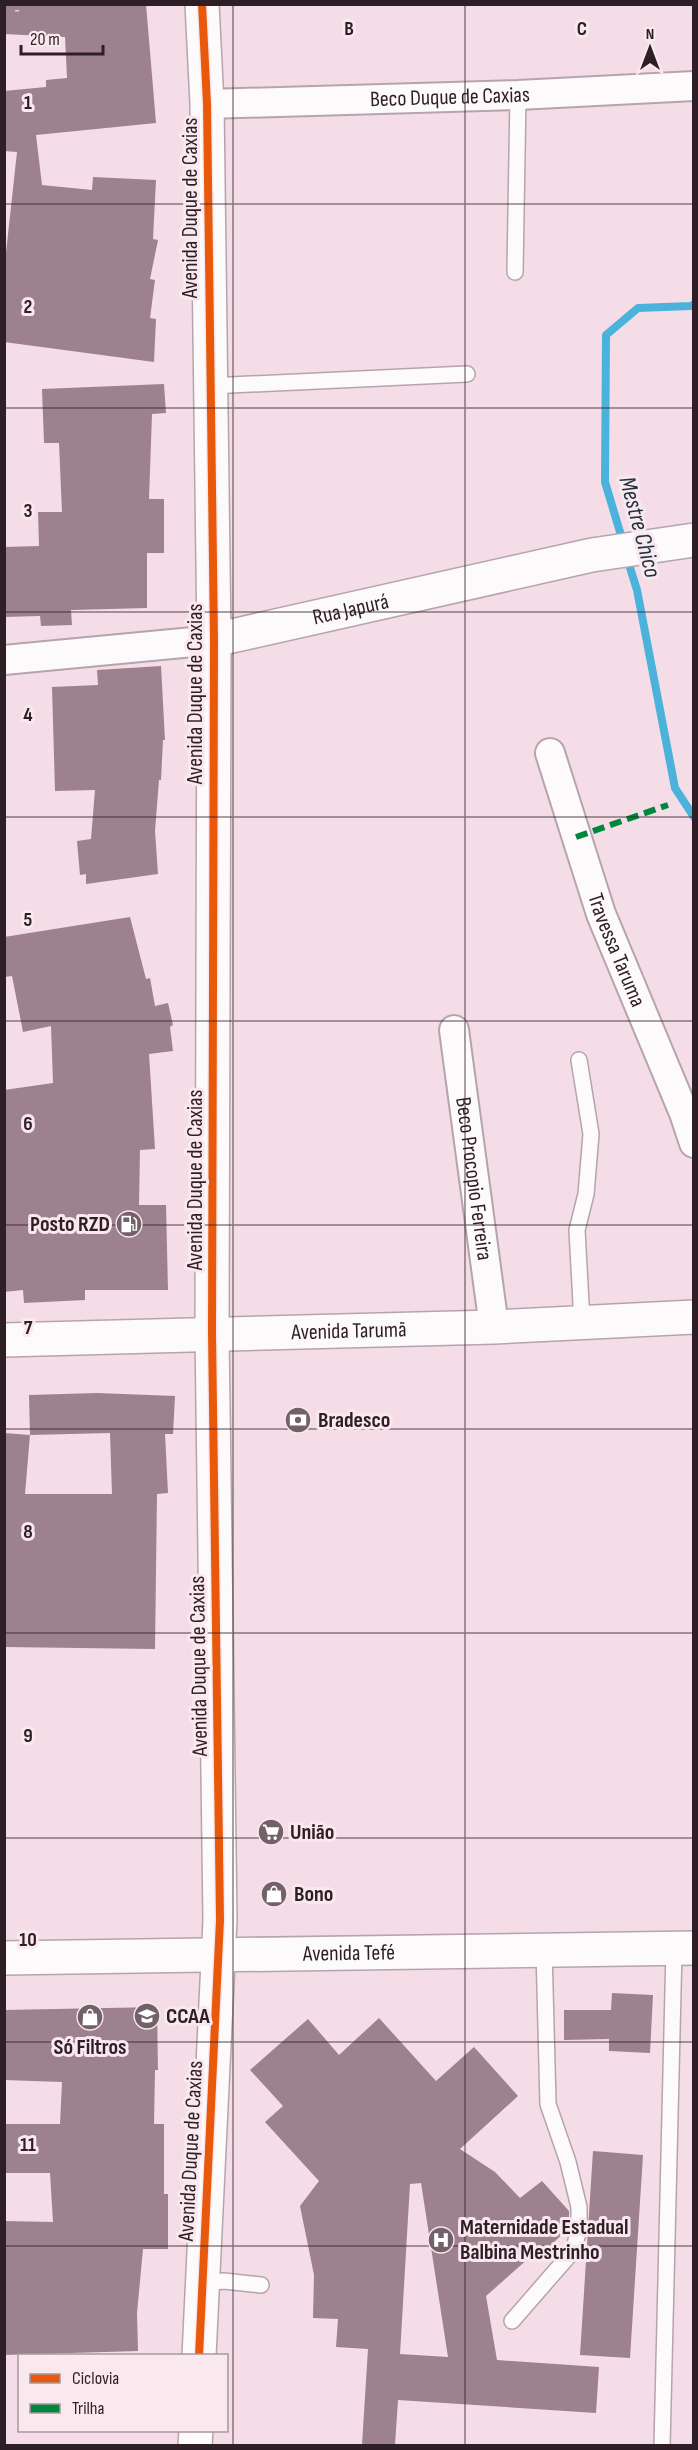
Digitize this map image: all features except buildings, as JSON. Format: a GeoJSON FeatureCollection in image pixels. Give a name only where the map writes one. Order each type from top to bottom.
{"type":"FeatureCollection","features":[{"type":"Feature","properties":{"kind":"street","name":"Avenida Duque de Caxias"},"geometry":{"type":"LineString","coordinates":[[199,2354],[219,1954],[213,1333],[214,640],[207,104],[202,4]]}},
{"type":"Feature","properties":{"kind":"street","name":"Beco Duque de Caxias"},"geometry":{"type":"LineString","coordinates":[[207,104],[518,95],[693,86]]}},
{"type":"Feature","properties":{"kind":"street","name":"Rua Japurá"},"geometry":{"type":"LineString","coordinates":[[4,660],[214,640],[592,555],[693,540]]}},
{"type":"Feature","properties":{"kind":"street","name":"Travessa Taruma"},"geometry":{"type":"LineString","coordinates":[[550,753],[601,914],[684,1113],[693,1143]]}},
{"type":"Feature","properties":{"kind":"street","name":"Beco Procopio Ferreira"},"geometry":{"type":"LineString","coordinates":[[454,1030],[494,1327]]}},
{"type":"Feature","properties":{"kind":"street","name":"Avenida Tarumã"},"geometry":{"type":"LineString","coordinates":[[4,1340],[494,1327],[693,1317]]}},
{"type":"Feature","properties":{"kind":"street","name":"Avenida Tefé"},"geometry":{"type":"LineString","coordinates":[[4,1958],[684,1948]]}},
{"type":"Feature","properties":{"kind":"lane"},"geometry":{"type":"LineString","coordinates":[[515,272],[518,95]]}},
{"type":"Feature","properties":{"kind":"lane"},"geometry":{"type":"LineString","coordinates":[[209,386],[467,374]]}},
{"type":"Feature","properties":{"kind":"lane"},"geometry":{"type":"LineString","coordinates":[[579,1060],[591,1134],[586,1194],[577,1230],[582,1322]]}},
{"type":"Feature","properties":{"kind":"lane"},"geometry":{"type":"LineString","coordinates":[[663,2445],[684,1948]]}},
{"type":"Feature","properties":{"kind":"lane"},"geometry":{"type":"LineString","coordinates":[[512,2320],[573,2251],[579,2229],[579,2207],[568,2162],[548,2104],[544,1950]]}},
{"type":"Feature","properties":{"kind":"lane"},"geometry":{"type":"LineString","coordinates":[[203,2283],[261,2285]]}},
{"type":"Feature","properties":{"kind":"path"},"geometry":{"type":"LineString","coordinates":[[17,4],[17,12]]}},
{"type":"Feature","properties":{"kind":"waterway","name":"Mestre Chico"},"geometry":{"type":"LineString","coordinates":[[623,542],[605,482],[606,335],[638,308],[694,304]]}},
{"type":"Feature","properties":{"kind":"waterway","name":"Mestre Chico"},"geometry":{"type":"LineString","coordinates":[[627,558],[637,590],[675,788],[694,817]]}},
{"type":"Feature","properties":{"kind":"marked path"},"geometry":{"type":"LineString","coordinates":[[576,837],[668,805]]}},
{"type":"Feature","properties":{"kind":"cycle path"},"geometry":{"type":"LineString","coordinates":[[199,2354],[220,1920],[212,1333],[214,640],[207,104],[202,4]]}},
{"type":"Feature","properties":{"kind":"place","name":"Posto RZD"},"geometry":{"type":"Point","coordinates":[129,1224]}},
{"type":"Feature","properties":{"kind":"place","name":"Bradesco"},"geometry":{"type":"Point","coordinates":[298,1420]}},
{"type":"Feature","properties":{"kind":"place","name":"União"},"geometry":{"type":"Point","coordinates":[271,1832]}},
{"type":"Feature","properties":{"kind":"place","name":"Bono"},"geometry":{"type":"Point","coordinates":[274,1894]}},
{"type":"Feature","properties":{"kind":"place","name":"CCAA"},"geometry":{"type":"Point","coordinates":[147,2016]}},
{"type":"Feature","properties":{"kind":"place","name":"Só Filtros"},"geometry":{"type":"Point","coordinates":[90,2017]}},
{"type":"Feature","properties":{"kind":"place","name":"Maternidade Estadual Balbina Mestrinho"},"geometry":{"type":"Point","coordinates":[441,2240]}}]}
